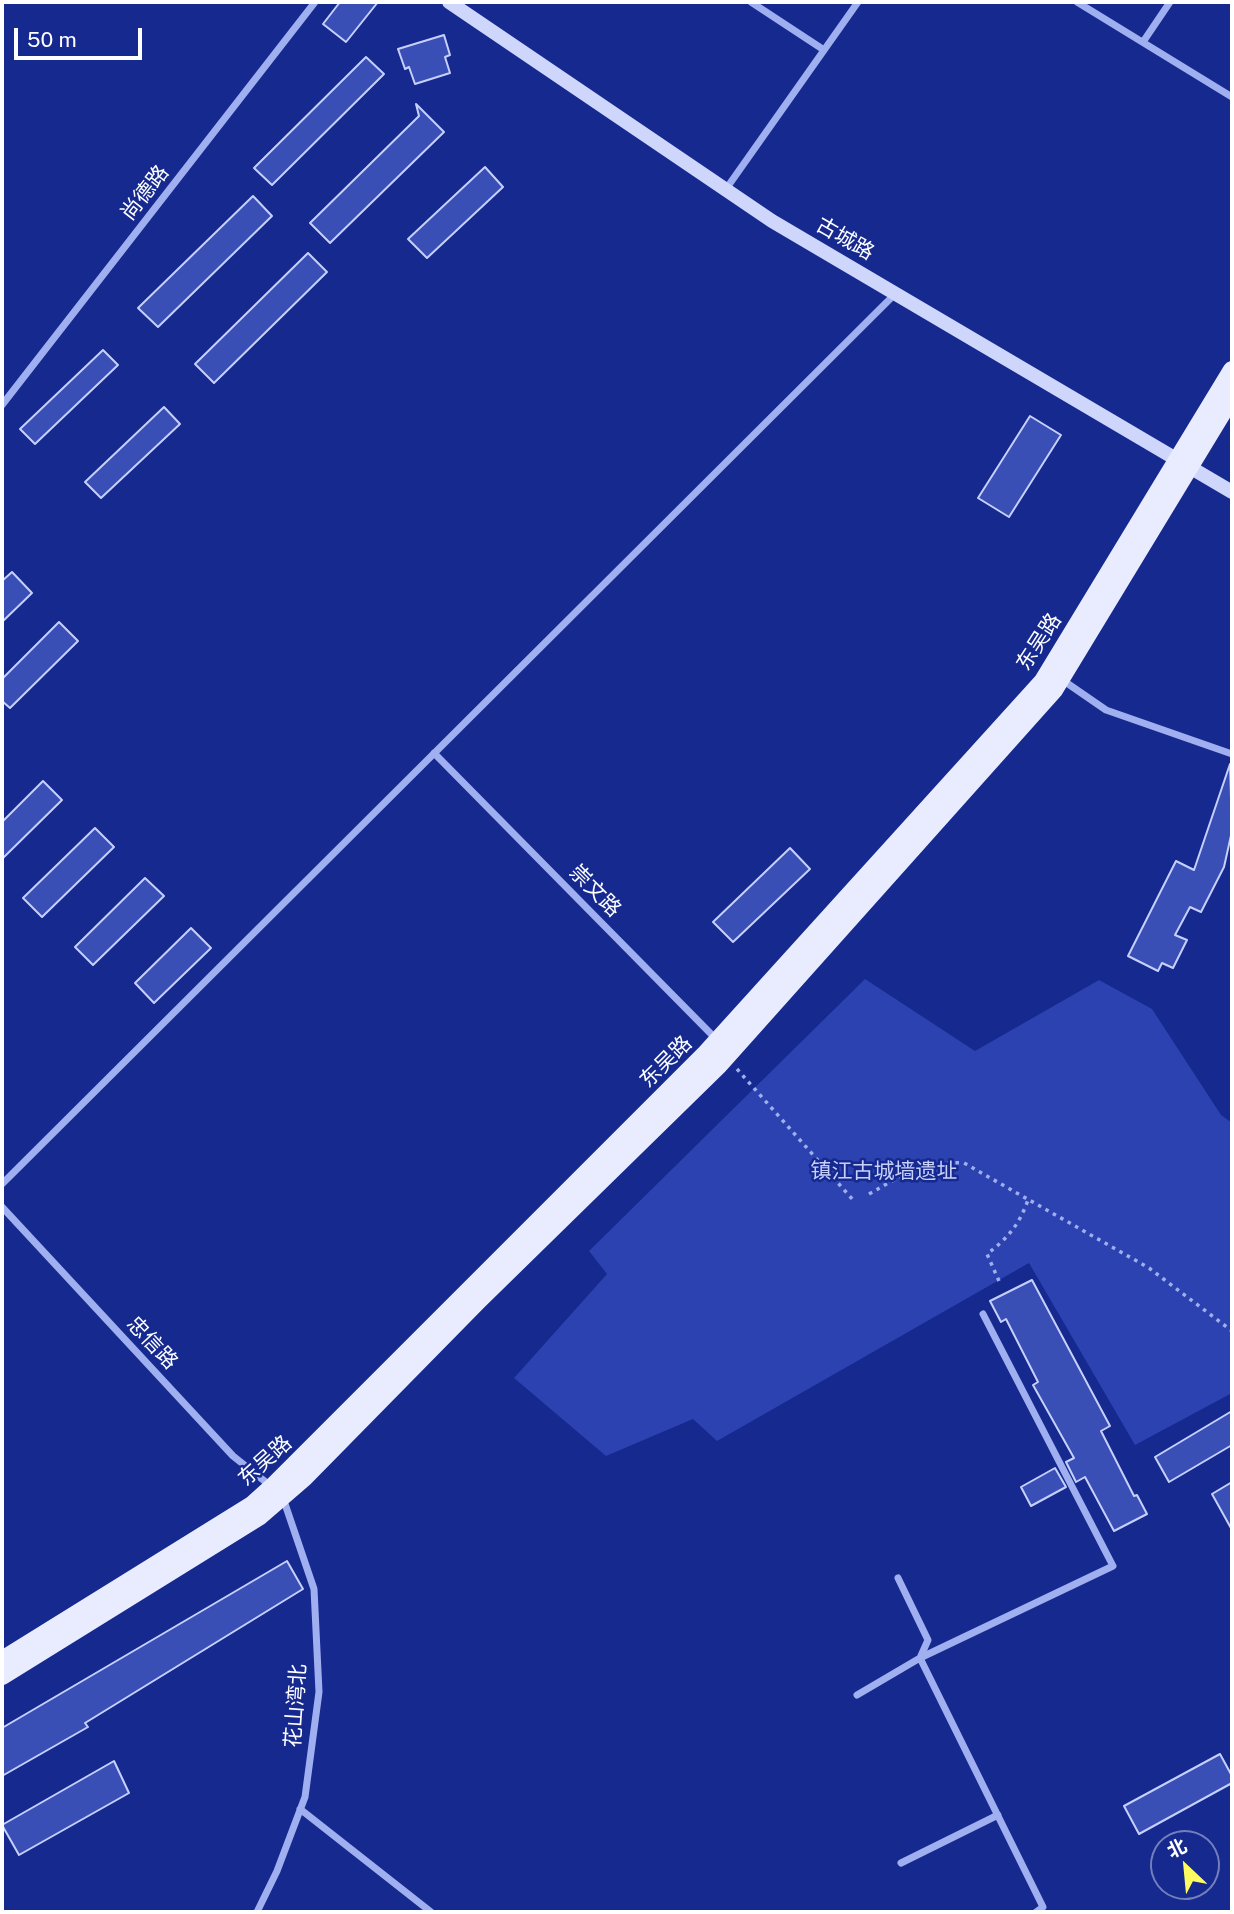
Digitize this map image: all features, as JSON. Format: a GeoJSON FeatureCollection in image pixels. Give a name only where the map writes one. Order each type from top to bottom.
{"type":"FeatureCollection","features":[{"type":"Feature","properties":{"kind":"main road","name":"东吴路"},"geometry":{"type":"LineString","coordinates":[[2,1676],[260,1516],[278,1492],[725,1050],[1055,675],[1184,463],[1232,370]]}},
{"type":"Feature","properties":{"kind":"main road","name":"东吴路"},"geometry":{"type":"LineString","coordinates":[[1184,463],[1232,397]]}},
{"type":"Feature","properties":{"kind":"main road","name":"东吴路"},"geometry":{"type":"LineString","coordinates":[[2,1660],[240,1512],[278,1492]]}},
{"type":"Feature","properties":{"kind":"street","name":"尚德路"},"geometry":{"type":"LineString","coordinates":[[2,405],[315,2]]}},
{"type":"Feature","properties":{"kind":"street","name":"古城路"},"geometry":{"type":"LineString","coordinates":[[449,2],[772,221],[1232,492]]}},
{"type":"Feature","properties":{"kind":"street"},"geometry":{"type":"LineString","coordinates":[[751,2],[824,50]]}},
{"type":"Feature","properties":{"kind":"street"},"geometry":{"type":"LineString","coordinates":[[726,189],[858,2]]}},
{"type":"Feature","properties":{"kind":"street"},"geometry":{"type":"LineString","coordinates":[[1077,2],[1232,97]]}},
{"type":"Feature","properties":{"kind":"street"},"geometry":{"type":"LineString","coordinates":[[1143,42],[1170,2]]}},
{"type":"Feature","properties":{"kind":"street"},"geometry":{"type":"LineString","coordinates":[[2,1184],[896,294]]}},
{"type":"Feature","properties":{"kind":"street"},"geometry":{"type":"LineString","coordinates":[[1055,675],[1106,710],[1232,754]]}},
{"type":"Feature","properties":{"kind":"street","name":"崇文路"},"geometry":{"type":"LineString","coordinates":[[434,753],[725,1050]]}},
{"type":"Feature","properties":{"kind":"street","name":"忠信路"},"geometry":{"type":"LineString","coordinates":[[2,1207],[233,1456],[278,1492]]}},
{"type":"Feature","properties":{"kind":"street"},"geometry":{"type":"LineString","coordinates":[[857,1695],[920,1658],[1113,1566],[983,1314]]}},
{"type":"Feature","properties":{"kind":"street","name":"花山湾北"},"geometry":{"type":"LineString","coordinates":[[257,1912],[277,1871],[304,1797],[319,1692],[314,1589],[278,1492]]}},
{"type":"Feature","properties":{"kind":"street"},"geometry":{"type":"LineString","coordinates":[[898,1578],[928,1640],[920,1658]]}},
{"type":"Feature","properties":{"kind":"street"},"geometry":{"type":"LineString","coordinates":[[920,1658],[1043,1908],[1036,1912]]}},
{"type":"Feature","properties":{"kind":"street"},"geometry":{"type":"LineString","coordinates":[[300,1809],[431,1912]]}},
{"type":"Feature","properties":{"kind":"street"},"geometry":{"type":"LineString","coordinates":[[901,1863],[998,1815]]}},
{"type":"Feature","properties":{"kind":"path"},"geometry":{"type":"LineString","coordinates":[[725,1050],[854,1201]]}},
{"type":"Feature","properties":{"kind":"path"},"geometry":{"type":"LineString","coordinates":[[869,1194],[906,1173],[936,1161],[964,1163],[1149,1268],[1232,1331]]}},
{"type":"Feature","properties":{"kind":"path"},"geometry":{"type":"LineString","coordinates":[[999,1281],[987,1254],[1007,1239],[1019,1224],[1028,1200]]}},
{"type":"Feature","properties":{"kind":"green space","name":"镇江古城墙遗址"},"geometry":{"type":"Polygon","coordinates":[[[865,979],[975,1051],[1099,980],[1152,1009],[1221,1115],[1232,1123],[1232,1393],[1135,1445],[1029,1263],[717,1441],[693,1419],[606,1456],[514,1378],[607,1274],[589,1251],[865,979]]]}},
{"type":"Feature","properties":{"kind":"building"},"geometry":{"type":"Polygon","coordinates":[[[340,2],[378,2],[346,42],[323,24],[340,2]]]}},
{"type":"Feature","properties":{"kind":"building"},"geometry":{"type":"Polygon","coordinates":[[[444,35],[450,55],[445,57],[450,73],[415,84],[409,67],[405,69],[398,49],[444,35]]]}},
{"type":"Feature","properties":{"kind":"building"},"geometry":{"type":"Polygon","coordinates":[[[366,57],[384,74],[272,185],[254,168],[366,57]]]}},
{"type":"Feature","properties":{"kind":"building"},"geometry":{"type":"Polygon","coordinates":[[[416,104],[444,132],[330,243],[310,223],[419,116],[416,104]]]}},
{"type":"Feature","properties":{"kind":"building"},"geometry":{"type":"Polygon","coordinates":[[[485,167],[503,187],[427,258],[408,239],[485,167]]]}},
{"type":"Feature","properties":{"kind":"building"},"geometry":{"type":"Polygon","coordinates":[[[253,196],[272,216],[158,327],[138,308],[253,196]]]}},
{"type":"Feature","properties":{"kind":"building"},"geometry":{"type":"Polygon","coordinates":[[[308,253],[327,272],[214,383],[195,364],[308,253]]]}},
{"type":"Feature","properties":{"kind":"building"},"geometry":{"type":"Polygon","coordinates":[[[103,350],[118,365],[35,444],[20,429],[103,350]]]}},
{"type":"Feature","properties":{"kind":"building"},"geometry":{"type":"Polygon","coordinates":[[[164,407],[180,424],[101,498],[85,482],[164,407]]]}},
{"type":"Feature","properties":{"kind":"building"},"geometry":{"type":"Polygon","coordinates":[[[1030,416],[1061,435],[1009,517],[978,498],[1030,416]]]}},
{"type":"Feature","properties":{"kind":"building"},"geometry":{"type":"Polygon","coordinates":[[[12,572],[32,593],[2,622],[2,581],[12,572]]]}},
{"type":"Feature","properties":{"kind":"building"},"geometry":{"type":"Polygon","coordinates":[[[59,622],[78,641],[10,708],[2,701],[2,679],[59,622]]]}},
{"type":"Feature","properties":{"kind":"building"},"geometry":{"type":"Polygon","coordinates":[[[1230,764],[1232,831],[1224,867],[1201,912],[1190,907],[1175,935],[1187,940],[1173,968],[1162,963],[1158,971],[1128,956],[1176,861],[1194,870],[1230,764]]]}},
{"type":"Feature","properties":{"kind":"building"},"geometry":{"type":"Polygon","coordinates":[[[43,781],[62,800],[2,859],[2,822],[43,781]]]}},
{"type":"Feature","properties":{"kind":"building"},"geometry":{"type":"Polygon","coordinates":[[[95,828],[114,847],[42,917],[23,898],[95,828]]]}},
{"type":"Feature","properties":{"kind":"building"},"geometry":{"type":"Polygon","coordinates":[[[790,848],[810,869],[733,942],[713,922],[790,848]]]}},
{"type":"Feature","properties":{"kind":"building"},"geometry":{"type":"Polygon","coordinates":[[[145,878],[164,896],[93,965],[75,947],[145,878]]]}},
{"type":"Feature","properties":{"kind":"building"},"geometry":{"type":"Polygon","coordinates":[[[191,928],[211,948],[154,1003],[135,983],[191,928]]]}},
{"type":"Feature","properties":{"kind":"building"},"geometry":{"type":"Polygon","coordinates":[[[1032,1280],[1110,1426],[1101,1431],[1134,1496],[1137,1495],[1147,1514],[1114,1531],[1085,1477],[1076,1482],[1066,1462],[1074,1458],[1033,1385],[1038,1382],[1006,1319],[1001,1322],[990,1301],[1032,1280]]]}},
{"type":"Feature","properties":{"kind":"building"},"geometry":{"type":"Polygon","coordinates":[[[1232,1411],[1232,1445],[1169,1482],[1155,1457],[1232,1411]]]}},
{"type":"Feature","properties":{"kind":"building"},"geometry":{"type":"Polygon","coordinates":[[[1055,1468],[1066,1487],[1031,1506],[1021,1487],[1055,1468]]]}},
{"type":"Feature","properties":{"kind":"building"},"geometry":{"type":"Polygon","coordinates":[[[1232,1482],[1232,1530],[1212,1494],[1232,1482]]]}},
{"type":"Feature","properties":{"kind":"building"},"geometry":{"type":"Polygon","coordinates":[[[287,1561],[303,1589],[85,1723],[88,1727],[2,1776],[2,1728],[287,1561]]]}},
{"type":"Feature","properties":{"kind":"building"},"geometry":{"type":"Polygon","coordinates":[[[1220,1754],[1232,1776],[1232,1783],[1139,1834],[1124,1806],[1220,1754]]]}},
{"type":"Feature","properties":{"kind":"building"},"geometry":{"type":"Polygon","coordinates":[[[114,1761],[129,1793],[19,1855],[2,1825],[114,1761]]]}}]}
